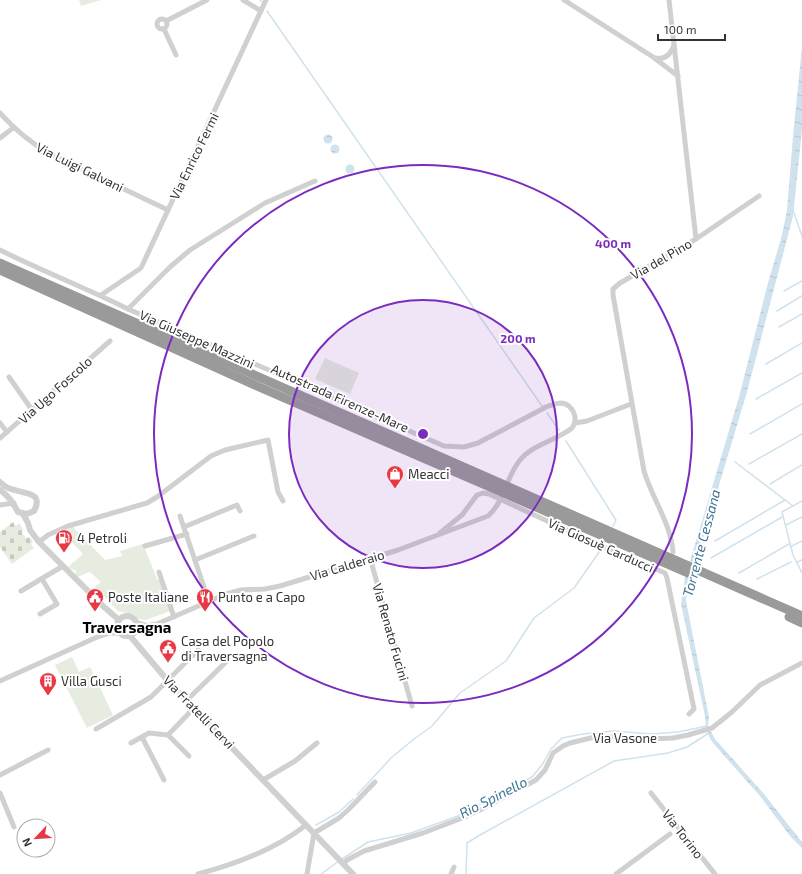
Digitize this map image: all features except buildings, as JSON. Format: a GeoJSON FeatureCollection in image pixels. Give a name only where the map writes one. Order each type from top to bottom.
{"type":"FeatureCollection","features":[{"type":"Feature","properties":{"kind":"highway","name":"Autostrada Firenze-Mare"},"geometry":{"type":"LineString","coordinates":[[0,263],[696,572],[802,622]]}},
{"type":"Feature","properties":{"kind":"highway","name":"Autostrada Firenze-Mare"},"geometry":{"type":"LineString","coordinates":[[0,270],[266,390],[687,568]]}},
{"type":"Feature","properties":{"kind":"highway","name":"Autostrada Firenze-Mare"},"geometry":{"type":"LineString","coordinates":[[696,572],[802,616]]}},
{"type":"Feature","properties":{"kind":"street"},"geometry":{"type":"LineString","coordinates":[[176,55],[164,29],[158,27],[158,23],[161,20],[166,21],[208,0]]}},
{"type":"Feature","properties":{"kind":"street"},"geometry":{"type":"LineString","coordinates":[[243,0],[261,11]]}},
{"type":"Feature","properties":{"kind":"street","name":"Via Enrico Fermi"},"geometry":{"type":"LineString","coordinates":[[101,295],[141,268],[218,106],[266,0]]}},
{"type":"Feature","properties":{"kind":"street"},"geometry":{"type":"LineString","coordinates":[[564,0],[653,57],[678,76]]}},
{"type":"Feature","properties":{"kind":"street","name":"Via del Pino"},"geometry":{"type":"LineString","coordinates":[[631,404],[628,373],[613,289],[620,283],[696,239],[669,0]]}},
{"type":"Feature","properties":{"kind":"street"},"geometry":{"type":"LineString","coordinates":[[164,29],[167,25],[166,21]]}},
{"type":"Feature","properties":{"kind":"street"},"geometry":{"type":"LineString","coordinates":[[661,59],[669,54],[674,44]]}},
{"type":"Feature","properties":{"kind":"street"},"geometry":{"type":"LineString","coordinates":[[653,57],[671,59],[677,62],[668,68]]}},
{"type":"Feature","properties":{"kind":"street","name":"Via Luigi Galvani"},"geometry":{"type":"LineString","coordinates":[[0,113],[13,128],[36,146],[168,210]]}},
{"type":"Feature","properties":{"kind":"street"},"geometry":{"type":"LineString","coordinates":[[0,138],[13,128]]}},
{"type":"Feature","properties":{"kind":"street"},"geometry":{"type":"LineString","coordinates":[[128,309],[170,267],[190,250],[265,203],[315,181]]}},
{"type":"Feature","properties":{"kind":"street"},"geometry":{"type":"LineString","coordinates":[[696,239],[759,196]]}},
{"type":"Feature","properties":{"kind":"street","name":"Via Giuseppe Mazzini"},"geometry":{"type":"LineString","coordinates":[[0,250],[29,265],[101,295],[128,309],[444,446],[464,447],[478,443],[546,407],[556,404],[566,405],[572,409],[575,416],[575,423]]}},
{"type":"Feature","properties":{"kind":"street","name":"Via Ugo Foscolo"},"geometry":{"type":"LineString","coordinates":[[0,438],[110,341]]}},
{"type":"Feature","properties":{"kind":"street"},"geometry":{"type":"LineString","coordinates":[[9,377],[32,410]]}},
{"type":"Feature","properties":{"kind":"street"},"geometry":{"type":"LineString","coordinates":[[575,423],[588,421],[631,404],[644,471],[651,492],[665,520],[673,552]]}},
{"type":"Feature","properties":{"kind":"street"},"geometry":{"type":"LineString","coordinates":[[0,423],[8,432]]}},
{"type":"Feature","properties":{"kind":"street","name":"Via Calderaio"},"geometry":{"type":"LineString","coordinates":[[135,629],[145,625],[157,624],[226,594],[241,590],[265,589],[280,586],[421,542],[488,516],[498,505],[518,462],[527,453],[570,430],[575,423]]}},
{"type":"Feature","properties":{"kind":"street"},"geometry":{"type":"LineString","coordinates":[[39,542],[48,535],[68,526],[147,503],[211,456],[225,450],[268,440],[278,492],[283,501]]}},
{"type":"Feature","properties":{"kind":"street"},"geometry":{"type":"LineString","coordinates":[[0,482],[13,490],[33,494],[36,500],[36,507],[31,513],[28,523]]}},
{"type":"Feature","properties":{"kind":"street"},"geometry":{"type":"LineString","coordinates":[[0,490],[14,503],[18,512],[23,514],[31,513]]}},
{"type":"Feature","properties":{"kind":"street","name":"Via Giosuè Carducci"},"geometry":{"type":"LineString","coordinates":[[438,535],[462,515],[477,495],[483,493],[489,494],[599,545],[666,571],[694,710],[689,714]]}},
{"type":"Feature","properties":{"kind":"street"},"geometry":{"type":"LineString","coordinates":[[0,505],[14,503]]}},
{"type":"Feature","properties":{"kind":"street"},"geometry":{"type":"LineString","coordinates":[[184,527],[237,505],[240,511]]}},
{"type":"Feature","properties":{"kind":"street"},"geometry":{"type":"LineString","coordinates":[[0,681],[101,636],[118,631],[125,636],[135,629],[132,618],[122,618],[103,606],[39,542],[30,530],[23,514]]}},
{"type":"Feature","properties":{"kind":"street"},"geometry":{"type":"LineString","coordinates":[[180,516],[210,602]]}},
{"type":"Feature","properties":{"kind":"street"},"geometry":{"type":"LineString","coordinates":[[145,546],[186,534]]}},
{"type":"Feature","properties":{"kind":"street"},"geometry":{"type":"LineString","coordinates":[[195,560],[254,536]]}},
{"type":"Feature","properties":{"kind":"street","name":"Via Renato Fucini"},"geometry":{"type":"LineString","coordinates":[[370,558],[412,706]]}},
{"type":"Feature","properties":{"kind":"street"},"geometry":{"type":"LineString","coordinates":[[21,591],[63,566]]}},
{"type":"Feature","properties":{"kind":"street"},"geometry":{"type":"LineString","coordinates":[[159,572],[174,617]]}},
{"type":"Feature","properties":{"kind":"street"},"geometry":{"type":"LineString","coordinates":[[40,614],[57,604],[42,579]]}},
{"type":"Feature","properties":{"kind":"street"},"geometry":{"type":"LineString","coordinates":[[118,631],[122,618]]}},
{"type":"Feature","properties":{"kind":"street","name":"Via Fratelli Cervi"},"geometry":{"type":"LineString","coordinates":[[135,629],[136,643],[168,681],[353,874]]}},
{"type":"Feature","properties":{"kind":"street"},"geometry":{"type":"LineString","coordinates":[[96,729],[151,697],[198,650]]}},
{"type":"Feature","properties":{"kind":"street"},"geometry":{"type":"LineString","coordinates":[[187,700],[226,662]]}},
{"type":"Feature","properties":{"kind":"street","name":"Via Vasone"},"geometry":{"type":"LineString","coordinates":[[342,862],[364,851],[429,831],[466,817],[482,809],[536,780],[545,770],[554,753],[570,743],[599,736],[649,739],[673,738],[712,728],[732,712],[760,685],[802,663]]}},
{"type":"Feature","properties":{"kind":"street"},"geometry":{"type":"LineString","coordinates":[[168,735],[194,708]]}},
{"type":"Feature","properties":{"kind":"street"},"geometry":{"type":"LineString","coordinates":[[131,743],[149,733],[168,735],[189,756]]}},
{"type":"Feature","properties":{"kind":"street"},"geometry":{"type":"LineString","coordinates":[[142,737],[164,780]]}},
{"type":"Feature","properties":{"kind":"street"},"geometry":{"type":"LineString","coordinates":[[263,780],[295,761],[317,743]]}},
{"type":"Feature","properties":{"kind":"street"},"geometry":{"type":"LineString","coordinates":[[0,775],[48,750]]}},
{"type":"Feature","properties":{"kind":"street"},"geometry":{"type":"LineString","coordinates":[[307,874],[314,833],[339,818],[375,782]]}},
{"type":"Feature","properties":{"kind":"street"},"geometry":{"type":"LineString","coordinates":[[0,793],[1,799],[14,827]]}},
{"type":"Feature","properties":{"kind":"street","name":"Via Torino"},"geometry":{"type":"LineString","coordinates":[[651,793],[715,874]]}},
{"type":"Feature","properties":{"kind":"street"},"geometry":{"type":"LineString","coordinates":[[198,874],[229,865],[276,845],[306,825]]}},
{"type":"Feature","properties":{"kind":"street"},"geometry":{"type":"LineString","coordinates":[[616,874],[670,834]]}},
{"type":"Feature","properties":{"kind":"street"},"geometry":{"type":"LineString","coordinates":[[451,874],[454,867]]}},
{"type":"Feature","properties":{"kind":"green space"},"geometry":{"type":"Polygon","coordinates":[[[79,0],[101,0],[81,6],[79,0]]]}},
{"type":"Feature","properties":{"kind":"green space"},"geometry":{"type":"Polygon","coordinates":[[[325,358],[359,373],[350,394],[315,379],[325,358]]]}},
{"type":"Feature","properties":{"kind":"green space"},"geometry":{"type":"Polygon","coordinates":[[[13,522],[16,526],[19,523],[23,529],[22,533],[26,538],[30,537],[33,542],[31,544],[34,548],[12,564],[0,547],[0,532],[13,522]]]}},
{"type":"Feature","properties":{"kind":"green space"},"geometry":{"type":"Polygon","coordinates":[[[73,527],[105,560],[122,556],[120,551],[143,544],[157,579],[160,580],[170,611],[146,620],[139,619],[133,614],[118,611],[95,587],[101,582],[90,572],[77,577],[75,570],[68,567],[83,554],[62,532],[73,527]]]}},
{"type":"Feature","properties":{"kind":"green space"},"geometry":{"type":"Polygon","coordinates":[[[72,657],[79,672],[90,667],[113,715],[87,728],[55,665],[72,657]]]}},
{"type":"Feature","properties":{"kind":"water","name":"Torrente Cessana"},"geometry":{"type":"Polygon","coordinates":[[[802,47],[802,130],[793,216],[747,392],[688,584],[686,601],[709,717],[708,726],[715,739],[764,794],[802,842],[802,848],[790,836],[760,796],[713,743],[709,736],[681,604],[685,578],[739,397],[768,283],[782,235],[787,210],[802,47]]]}},
{"type":"Feature","properties":{"kind":"water"},"geometry":{"type":"Polygon","coordinates":[[[328,134],[333,139],[328,144],[323,139],[328,134]]]}},
{"type":"Feature","properties":{"kind":"water"},"geometry":{"type":"Polygon","coordinates":[[[335,144],[340,149],[335,154],[330,149],[335,144]]]}},
{"type":"Feature","properties":{"kind":"water"},"geometry":{"type":"Polygon","coordinates":[[[350,164],[355,169],[350,174],[345,169],[350,164]]]}},
{"type":"Feature","properties":{"kind":"waterway"},"geometry":{"type":"LineString","coordinates":[[267,11],[542,406]]}},
{"type":"Feature","properties":{"kind":"waterway"},"geometry":{"type":"LineString","coordinates":[[793,210],[802,236]]}},
{"type":"Feature","properties":{"kind":"waterway"},"geometry":{"type":"LineString","coordinates":[[784,291],[802,281]]}},
{"type":"Feature","properties":{"kind":"waterway"},"geometry":{"type":"LineString","coordinates":[[777,311],[802,296]]}},
{"type":"Feature","properties":{"kind":"waterway"},"geometry":{"type":"LineString","coordinates":[[779,327],[802,314]]}},
{"type":"Feature","properties":{"kind":"waterway"},"geometry":{"type":"LineString","coordinates":[[766,364],[802,343]]}},
{"type":"Feature","properties":{"kind":"waterway"},"geometry":{"type":"LineString","coordinates":[[756,399],[802,373]]}},
{"type":"Feature","properties":{"kind":"waterway"},"geometry":{"type":"LineString","coordinates":[[750,434],[802,404]]}},
{"type":"Feature","properties":{"kind":"waterway"},"geometry":{"type":"LineString","coordinates":[[547,413],[559,430]]}},
{"type":"Feature","properties":{"kind":"waterway"},"geometry":{"type":"LineString","coordinates":[[749,464],[802,434]]}},
{"type":"Feature","properties":{"kind":"waterway"},"geometry":{"type":"LineString","coordinates":[[566,441],[616,520],[613,526]]}},
{"type":"Feature","properties":{"kind":"waterway"},"geometry":{"type":"LineString","coordinates":[[735,462],[793,506]]}},
{"type":"Feature","properties":{"kind":"waterway"},"geometry":{"type":"LineString","coordinates":[[770,484],[802,465]]}},
{"type":"Feature","properties":{"kind":"waterway","name":"Torrente Cessana"},"geometry":{"type":"LineString","coordinates":[[715,541],[785,500]]}},
{"type":"Feature","properties":{"kind":"waterway"},"geometry":{"type":"LineString","coordinates":[[802,501],[782,512],[793,555],[802,573]]}},
{"type":"Feature","properties":{"kind":"waterway","name":"Torrente Cessana"},"geometry":{"type":"LineString","coordinates":[[711,558],[782,517]]}},
{"type":"Feature","properties":{"kind":"waterway"},"geometry":{"type":"LineString","coordinates":[[786,525],[802,517]]}},
{"type":"Feature","properties":{"kind":"waterway"},"geometry":{"type":"LineString","coordinates":[[790,547],[802,541]]}},
{"type":"Feature","properties":{"kind":"waterway"},"geometry":{"type":"LineString","coordinates":[[739,573],[789,544]]}},
{"type":"Feature","properties":{"kind":"waterway"},"geometry":{"type":"LineString","coordinates":[[357,795],[391,758],[432,726],[460,693],[506,661],[534,618],[574,588],[602,548]]}},
{"type":"Feature","properties":{"kind":"waterway"},"geometry":{"type":"LineString","coordinates":[[797,562],[802,560]]}},
{"type":"Feature","properties":{"kind":"waterway"},"geometry":{"type":"LineString","coordinates":[[757,579],[791,562]]}},
{"type":"Feature","properties":{"kind":"waterway","name":"Rio Spinello"},"geometry":{"type":"LineString","coordinates":[[342,859],[368,842],[411,833],[458,816],[532,777],[542,765],[551,749],[562,738],[614,731],[651,734],[678,732],[707,726]]}},
{"type":"Feature","properties":{"kind":"waterway"},"geometry":{"type":"LineString","coordinates":[[466,874],[467,843],[480,835],[614,761],[668,753],[687,747],[709,733]]}},
{"type":"Feature","properties":{"kind":"waterway"},"geometry":{"type":"LineString","coordinates":[[316,825],[339,812],[353,799]]}},
{"type":"Feature","properties":{"kind":"waterway","name":"Rio Spinello"},"geometry":{"type":"LineString","coordinates":[[321,874],[339,861]]}},
{"type":"Feature","properties":{"kind":"place","name":"Meacci"},"geometry":{"type":"Point","coordinates":[395,489]}},
{"type":"Feature","properties":{"kind":"place","name":"4 Petroli"},"geometry":{"type":"Point","coordinates":[64,553]}},
{"type":"Feature","properties":{"kind":"place","name":"Poste Italiane"},"geometry":{"type":"Point","coordinates":[95,612]}},
{"type":"Feature","properties":{"kind":"place","name":"Punto e a Capo"},"geometry":{"type":"Point","coordinates":[205,612]}},
{"type":"Feature","properties":{"kind":"place","name":"Casa del Popolo di Traversagna"},"geometry":{"type":"Point","coordinates":[168,663]}},
{"type":"Feature","properties":{"kind":"place","name":"Villa Gusci"},"geometry":{"type":"Point","coordinates":[48,696]}},
{"type":"Feature","properties":{"kind":"district","name":"Traversagna"},"geometry":{"type":"Point","coordinates":[127,627]}}]}
